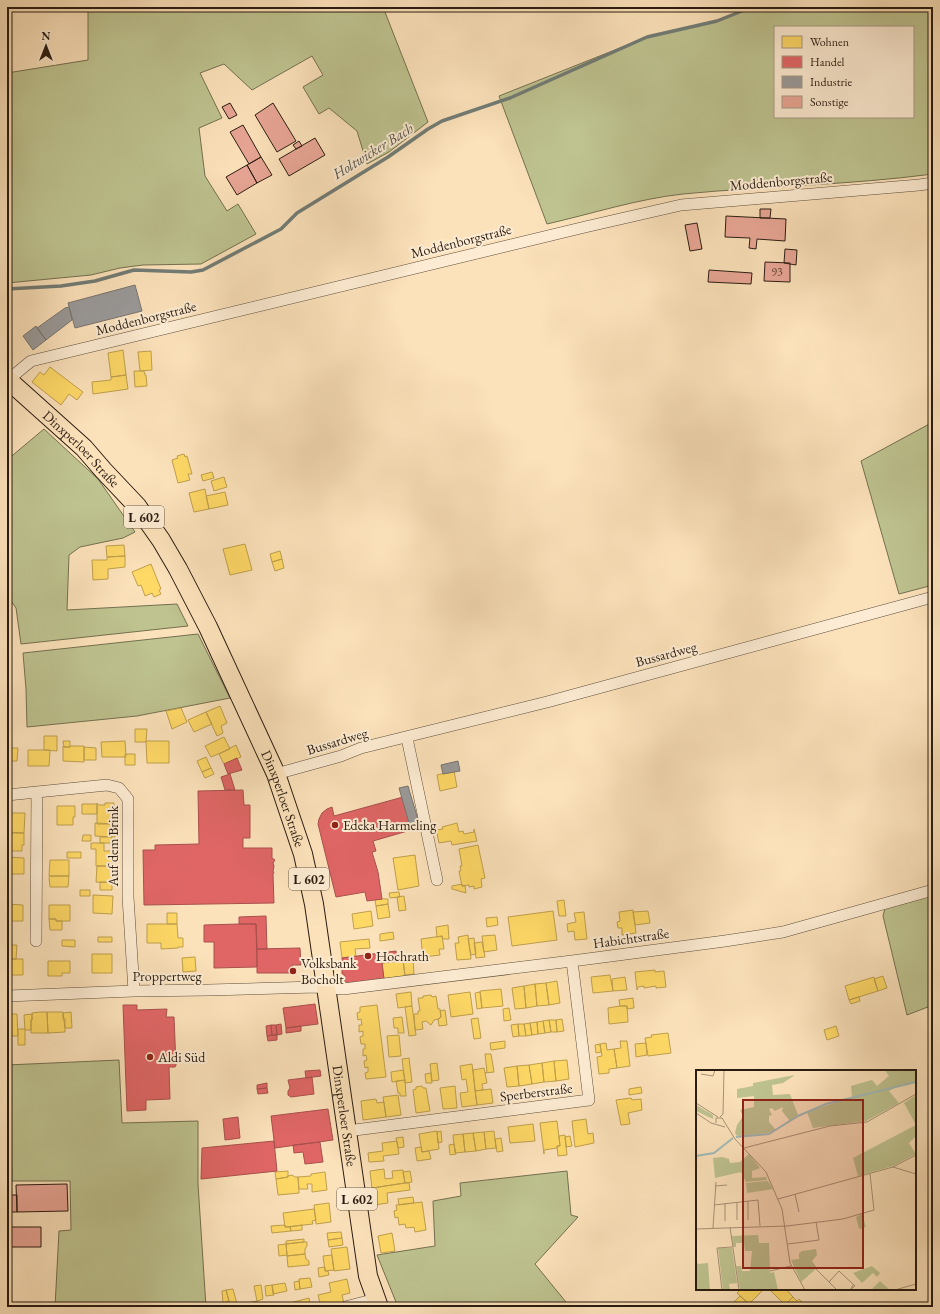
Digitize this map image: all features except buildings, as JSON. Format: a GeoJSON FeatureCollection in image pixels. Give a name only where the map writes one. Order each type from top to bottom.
{"type":"FeatureCollection","features":[{"type":"Feature","properties":{"kind":"main road","name":"Dinxperloer Straße"},"geometry":{"type":"LineString","coordinates":[[7,379],[84,448],[136,506],[161,540],[178,569],[208,628],[276,774],[305,861],[314,904],[368,1276],[377,1303]]}},
{"type":"Feature","properties":{"kind":"street","name":"Moddenborgstraße"},"geometry":{"type":"LineString","coordinates":[[7,379],[31,361],[681,205],[919,185],[933,182]]}},
{"type":"Feature","properties":{"kind":"street","name":"Bussardweg"},"geometry":{"type":"LineString","coordinates":[[276,774],[341,756],[360,748],[406,738],[555,700],[933,597]]}},
{"type":"Feature","properties":{"kind":"street"},"geometry":{"type":"LineString","coordinates":[[406,738],[437,880]]}},
{"type":"Feature","properties":{"kind":"street","name":"Auf dem Brink"},"geometry":{"type":"LineString","coordinates":[[7,795],[107,785],[119,788],[128,799],[128,897],[134,991]]}},
{"type":"Feature","properties":{"kind":"street"},"geometry":{"type":"LineString","coordinates":[[36,941],[37,792]]}},
{"type":"Feature","properties":{"kind":"street","name":"Habichtstraße"},"geometry":{"type":"LineString","coordinates":[[327,988],[343,989],[572,961],[783,932],[933,890]]}},
{"type":"Feature","properties":{"kind":"street","name":"Sperberstraße"},"geometry":{"type":"LineString","coordinates":[[347,1130],[589,1100],[572,961]]}},
{"type":"Feature","properties":{"kind":"street","name":"Proppertweg"},"geometry":{"type":"LineString","coordinates":[[7,996],[134,991],[327,988]]}},
{"type":"Feature","properties":{"kind":"street","name":"Dinxperloer Straße"},"geometry":{"type":"LineString","coordinates":[[345,1307],[377,1303]]}},
{"type":"Feature","properties":{"kind":"green space"},"geometry":{"type":"Polygon","coordinates":[[[88,7],[383,7],[428,122],[389,152],[367,164],[357,131],[329,108],[319,114],[303,87],[323,75],[312,56],[252,90],[224,64],[200,73],[222,118],[199,128],[205,176],[227,211],[238,204],[256,234],[201,264],[143,265],[120,268],[91,275],[7,283],[7,73],[88,60],[88,7]]]}},
{"type":"Feature","properties":{"kind":"green space"},"geometry":{"type":"Polygon","coordinates":[[[752,7],[933,7],[933,174],[871,181],[745,189],[666,196],[631,203],[547,224],[499,96],[650,36],[717,21],[752,7]]]}},
{"type":"Feature","properties":{"kind":"green space"},"geometry":{"type":"Polygon","coordinates":[[[933,422],[933,585],[899,594],[861,461],[933,422]]]}},
{"type":"Feature","properties":{"kind":"green space"},"geometry":{"type":"Polygon","coordinates":[[[44,429],[98,479],[135,532],[123,538],[80,547],[69,555],[67,610],[177,604],[188,626],[21,644],[16,608],[7,595],[7,460],[44,429]]]}},
{"type":"Feature","properties":{"kind":"green space"},"geometry":{"type":"Polygon","coordinates":[[[198,634],[230,698],[137,716],[27,727],[23,653],[198,634]]]}},
{"type":"Feature","properties":{"kind":"green space"},"geometry":{"type":"Polygon","coordinates":[[[933,894],[933,1005],[907,1015],[883,916],[885,908],[933,894]]]}},
{"type":"Feature","properties":{"kind":"green space"},"geometry":{"type":"Polygon","coordinates":[[[119,1060],[122,1123],[198,1121],[198,1184],[206,1307],[55,1307],[59,1231],[71,1230],[70,1181],[12,1181],[11,1124],[7,1123],[7,1065],[119,1060]]]}},
{"type":"Feature","properties":{"kind":"green space"},"geometry":{"type":"Polygon","coordinates":[[[567,1171],[571,1215],[578,1217],[535,1264],[570,1307],[398,1307],[377,1255],[435,1246],[433,1201],[461,1196],[460,1183],[567,1171]]]}},
{"type":"Feature","properties":{"kind":"waterway","name":"Holtwicker Bach"},"geometry":{"type":"LineString","coordinates":[[7,289],[61,286],[95,281],[134,270],[191,272],[203,270],[281,229],[297,213],[388,157],[442,121],[510,98],[647,37],[717,21],[752,7]]}},
{"type":"Feature","properties":{"kind":"place","name":"Edeka Harmeling"},"geometry":{"type":"Point","coordinates":[335,825]}},
{"type":"Feature","properties":{"kind":"place","name":"Hochrath"},"geometry":{"type":"Point","coordinates":[368,956]}},
{"type":"Feature","properties":{"kind":"place","name":"Volksbank Bocholt"},"geometry":{"type":"Point","coordinates":[293,971]}},
{"type":"Feature","properties":{"kind":"place","name":"Aldi Süd"},"geometry":{"type":"Point","coordinates":[150,1057]}}]}
